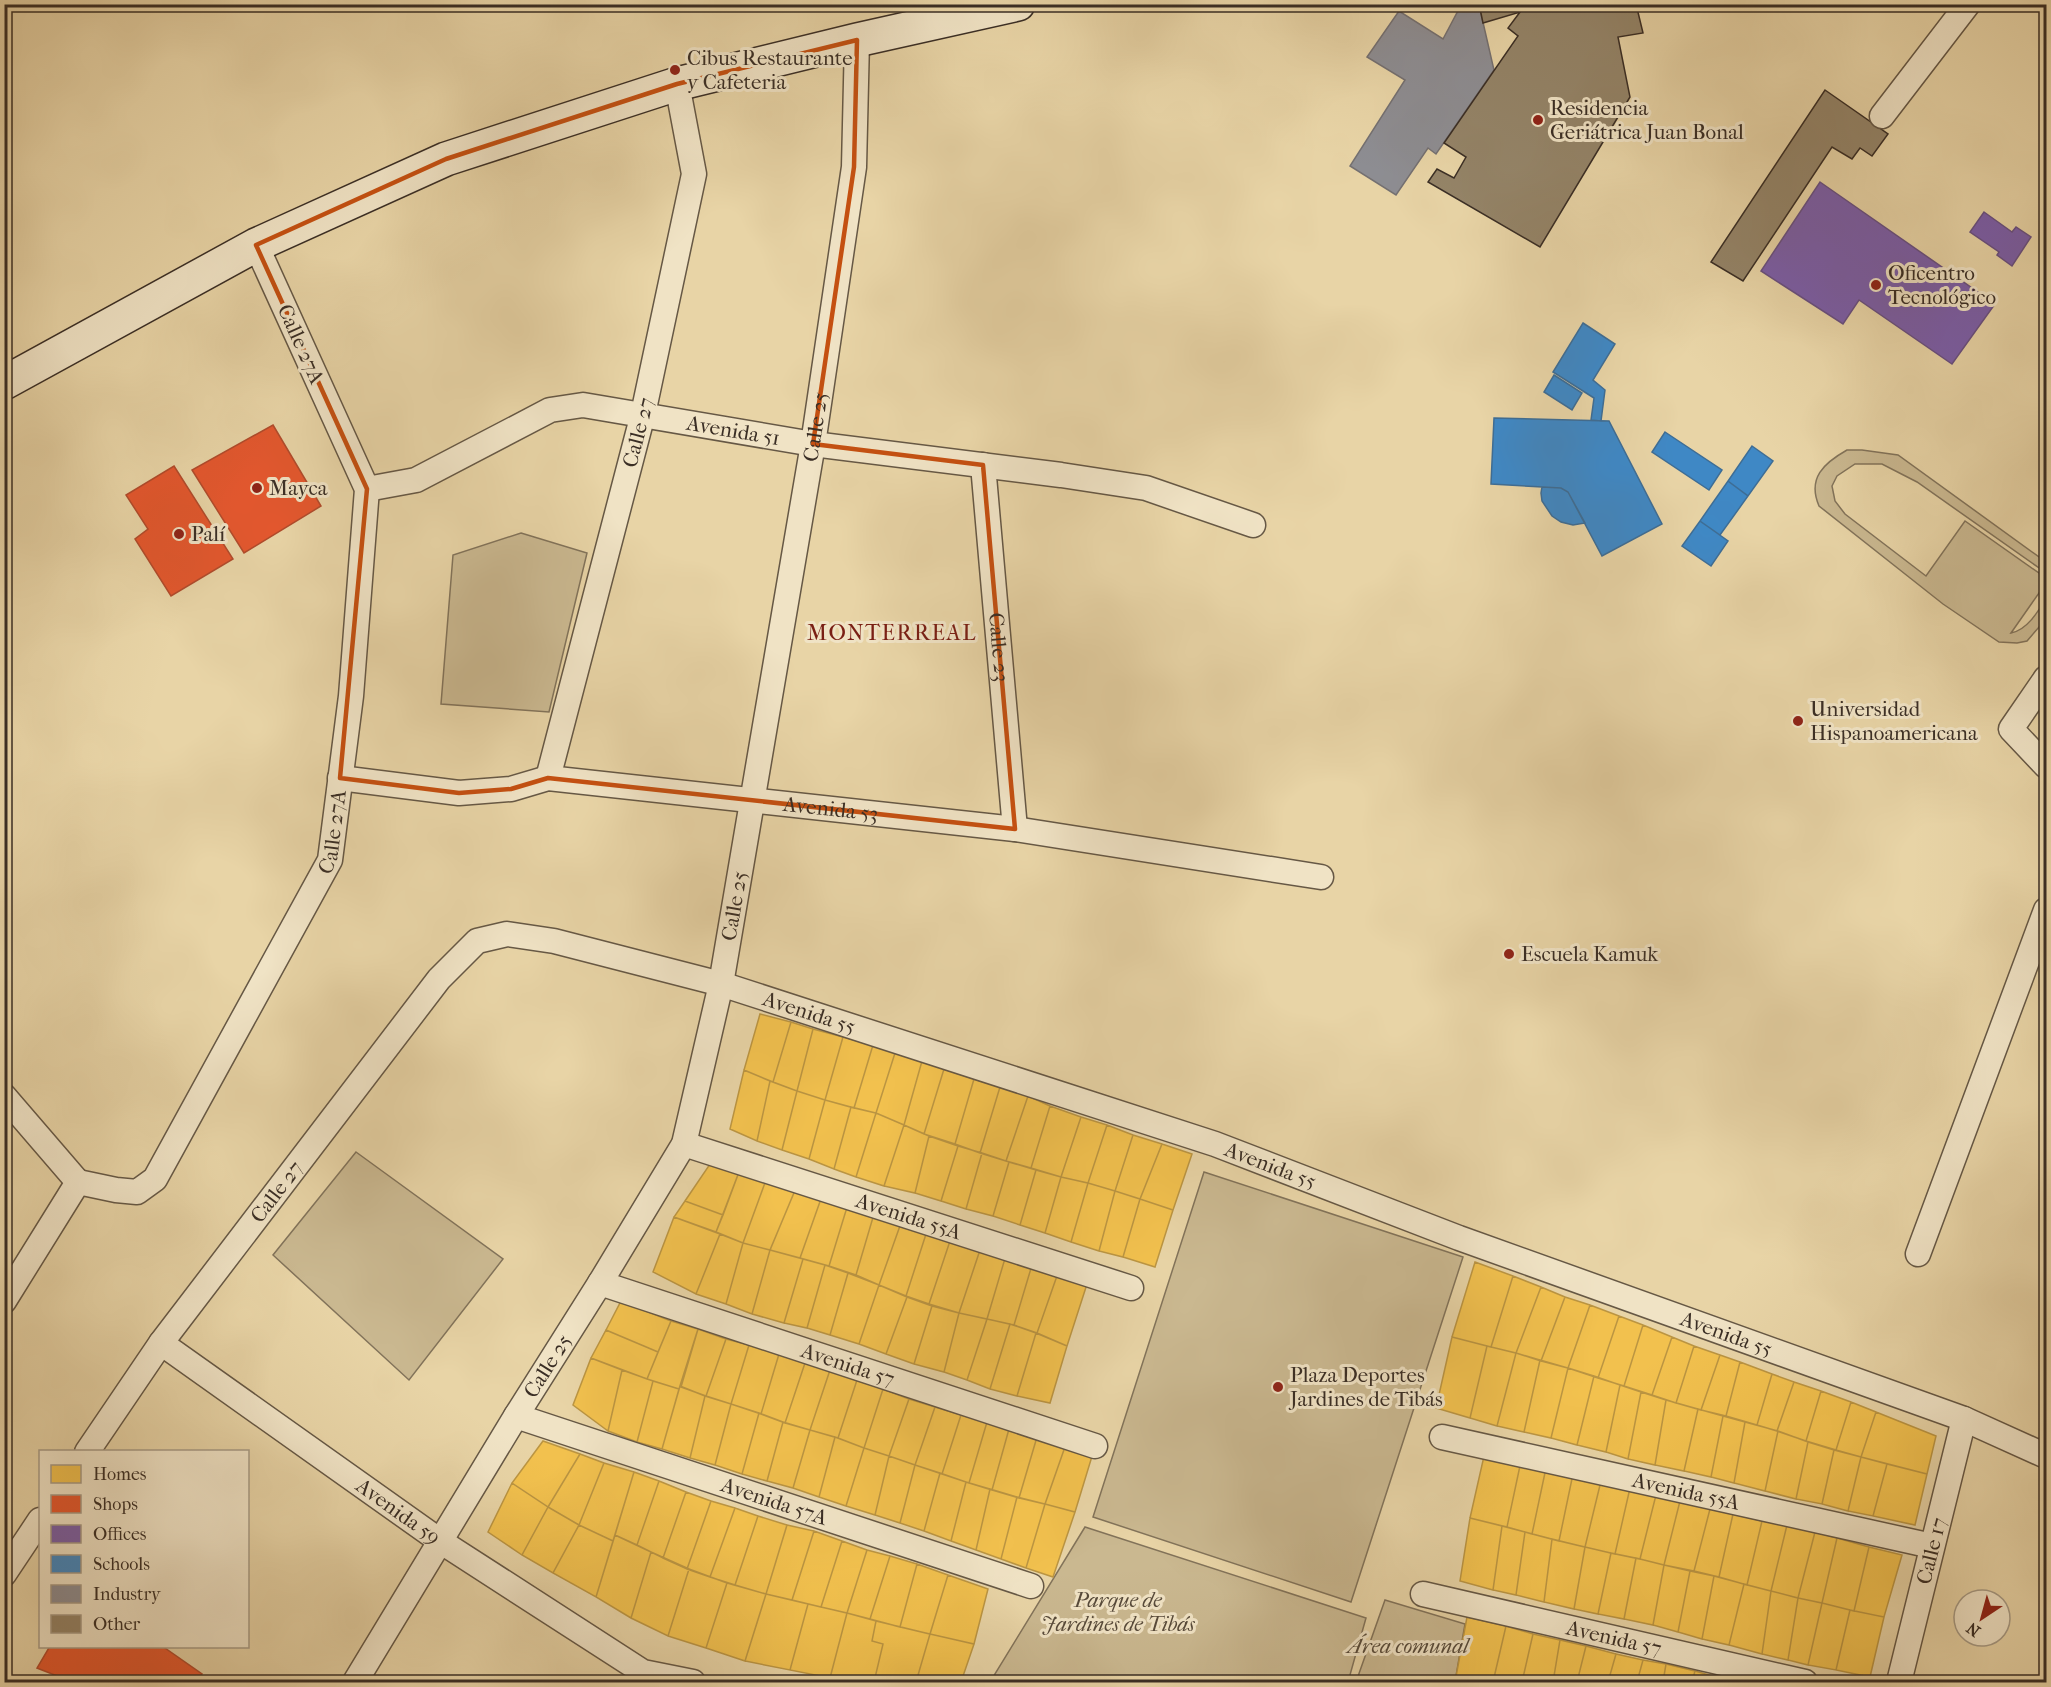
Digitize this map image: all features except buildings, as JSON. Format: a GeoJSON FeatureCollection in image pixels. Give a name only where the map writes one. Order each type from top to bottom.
{"type":"FeatureCollection","features":[{"type":"Feature","properties":{"kind":"main road"},"geometry":{"type":"LineString","coordinates":[[4,383],[256,245],[446,159],[677,84],[1018,4]]}},
{"type":"Feature","properties":{"kind":"street"},"geometry":{"type":"LineString","coordinates":[[1882,117],[1968,4]]}},
{"type":"Feature","properties":{"kind":"street","name":"Calle 25"},"geometry":{"type":"LineString","coordinates":[[355,1683],[684,1144],[721,984],[813,444],[854,168],[857,40]]}},
{"type":"Feature","properties":{"kind":"street","name":"Calle 27"},"geometry":{"type":"LineString","coordinates":[[548,778],[643,414],[694,174],[677,84]]}},
{"type":"Feature","properties":{"kind":"street","name":"Calle 27A"},"geometry":{"type":"LineString","coordinates":[[78,1182],[137,1192],[155,1179],[330,860],[351,696],[367,489],[256,245]]}},
{"type":"Feature","properties":{"kind":"street","name":"Avenida 51"},"geometry":{"type":"LineString","coordinates":[[367,489],[416,480],[550,410],[583,405],[813,444],[1146,488],[1252,525]]}},
{"type":"Feature","properties":{"kind":"street","name":"Calle 23"},"geometry":{"type":"LineString","coordinates":[[983,465],[1015,830]]}},
{"type":"Feature","properties":{"kind":"street"},"geometry":{"type":"LineString","coordinates":[[2046,678],[2011,729],[2046,766]]}},
{"type":"Feature","properties":{"kind":"street","name":"Avenida 53"},"geometry":{"type":"LineString","coordinates":[[340,778],[459,793],[511,789],[548,778],[1015,830],[1321,877]]}},
{"type":"Feature","properties":{"kind":"street"},"geometry":{"type":"LineString","coordinates":[[1918,1254],[2046,910]]}},
{"type":"Feature","properties":{"kind":"street","name":"Avenida 55"},"geometry":{"type":"LineString","coordinates":[[477,941],[507,934],[554,941],[721,984],[1215,1144],[1459,1238],[1964,1419],[2046,1456]]}},
{"type":"Feature","properties":{"kind":"street","name":"Calle 27"},"geometry":{"type":"LineString","coordinates":[[88,1450],[161,1342],[439,979],[477,941]]}},
{"type":"Feature","properties":{"kind":"street"},"geometry":{"type":"LineString","coordinates":[[4,1096],[78,1182],[4,1301]]}},
{"type":"Feature","properties":{"kind":"street","name":"Avenida 55A"},"geometry":{"type":"LineString","coordinates":[[684,1144],[1131,1288]]}},
{"type":"Feature","properties":{"kind":"street","name":"Avenida 57"},"geometry":{"type":"LineString","coordinates":[[600,1283],[1095,1446]]}},
{"type":"Feature","properties":{"kind":"street","name":"Avenida 59"},"geometry":{"type":"LineString","coordinates":[[161,1342],[440,1541],[651,1677],[693,1683]]}},
{"type":"Feature","properties":{"kind":"street","name":"Avenida 57A"},"geometry":{"type":"LineString","coordinates":[[516,1416],[1031,1586]]}},
{"type":"Feature","properties":{"kind":"street","name":"Calle 17"},"geometry":{"type":"LineString","coordinates":[[1899,1683],[1964,1419]]}},
{"type":"Feature","properties":{"kind":"street","name":"Avenida 55A"},"geometry":{"type":"LineString","coordinates":[[1442,1437],[1932,1546]]}},
{"type":"Feature","properties":{"kind":"street"},"geometry":{"type":"LineString","coordinates":[[4,1574],[39,1522]]}},
{"type":"Feature","properties":{"kind":"street","name":"Avenida 57"},"geometry":{"type":"LineString","coordinates":[[1423,1594],[1805,1683]]}},
{"type":"Feature","properties":{"kind":"highlighted area"},"geometry":{"type":"Polygon","coordinates":[[[857,40],[854,167],[813,444],[983,465],[1015,829],[548,778],[511,789],[459,793],[340,778],[367,489],[256,245],[446,159],[677,84],[857,40]]]}},
{"type":"Feature","properties":{"kind":"green space"},"geometry":{"type":"Polygon","coordinates":[[[1847,450],[1898,455],[2046,562],[2046,576],[2042,570],[1917,482],[1882,464],[1855,464],[1837,476],[1832,486],[1835,501],[1845,514],[1926,576],[1965,521],[2046,578],[2046,583],[2011,633],[2027,624],[2046,598],[2046,619],[2027,641],[1999,642],[1943,604],[1819,506],[1815,487],[1820,472],[1831,460],[1847,450]]]}},
{"type":"Feature","properties":{"kind":"green space"},"geometry":{"type":"Polygon","coordinates":[[[521,533],[587,553],[549,712],[441,704],[453,555],[521,533]]]}},
{"type":"Feature","properties":{"kind":"green space"},"geometry":{"type":"Polygon","coordinates":[[[356,1152],[503,1259],[409,1380],[273,1255],[356,1152]]]}},
{"type":"Feature","properties":{"kind":"green space","name":"Plaza Deportes Jardines de Tibás"},"geometry":{"type":"Polygon","coordinates":[[[1204,1172],[1463,1257],[1351,1602],[1093,1517],[1204,1172]]]}},
{"type":"Feature","properties":{"kind":"green space","name":"Parque de Jardines de Tibás"},"geometry":{"type":"Polygon","coordinates":[[[1085,1527],[1366,1618],[1348,1682],[990,1682],[1085,1527]]]}},
{"type":"Feature","properties":{"kind":"green space","name":"Área comunal"},"geometry":{"type":"Polygon","coordinates":[[[1385,1600],[1465,1624],[1455,1682],[1356,1682],[1385,1600]]]}},
{"type":"Feature","properties":{"kind":"place","name":"Cibus Restaurante y Cafeteria"},"geometry":{"type":"Point","coordinates":[675,70]}},
{"type":"Feature","properties":{"kind":"place","name":"Residencia Geriátrica Juan Bonal"},"geometry":{"type":"Point","coordinates":[1538,120]}},
{"type":"Feature","properties":{"kind":"place","name":"Oficentro Tecnológico"},"geometry":{"type":"Point","coordinates":[1876,285]}},
{"type":"Feature","properties":{"kind":"place","name":"Mayca"},"geometry":{"type":"Point","coordinates":[257,488]}},
{"type":"Feature","properties":{"kind":"place","name":"Palí"},"geometry":{"type":"Point","coordinates":[179,534]}},
{"type":"Feature","properties":{"kind":"place","name":"Universidad Hispanoamericana"},"geometry":{"type":"Point","coordinates":[1798,721]}},
{"type":"Feature","properties":{"kind":"place","name":"Escuela Kamuk"},"geometry":{"type":"Point","coordinates":[1509,954]}},
{"type":"Feature","properties":{"kind":"place","name":"Plaza Deportes Jardines de Tibás"},"geometry":{"type":"Point","coordinates":[1278,1387]}},
{"type":"Feature","properties":{"kind":"district","name":"MONTERREAL"},"geometry":{"type":"Point","coordinates":[892,632]}}]}
